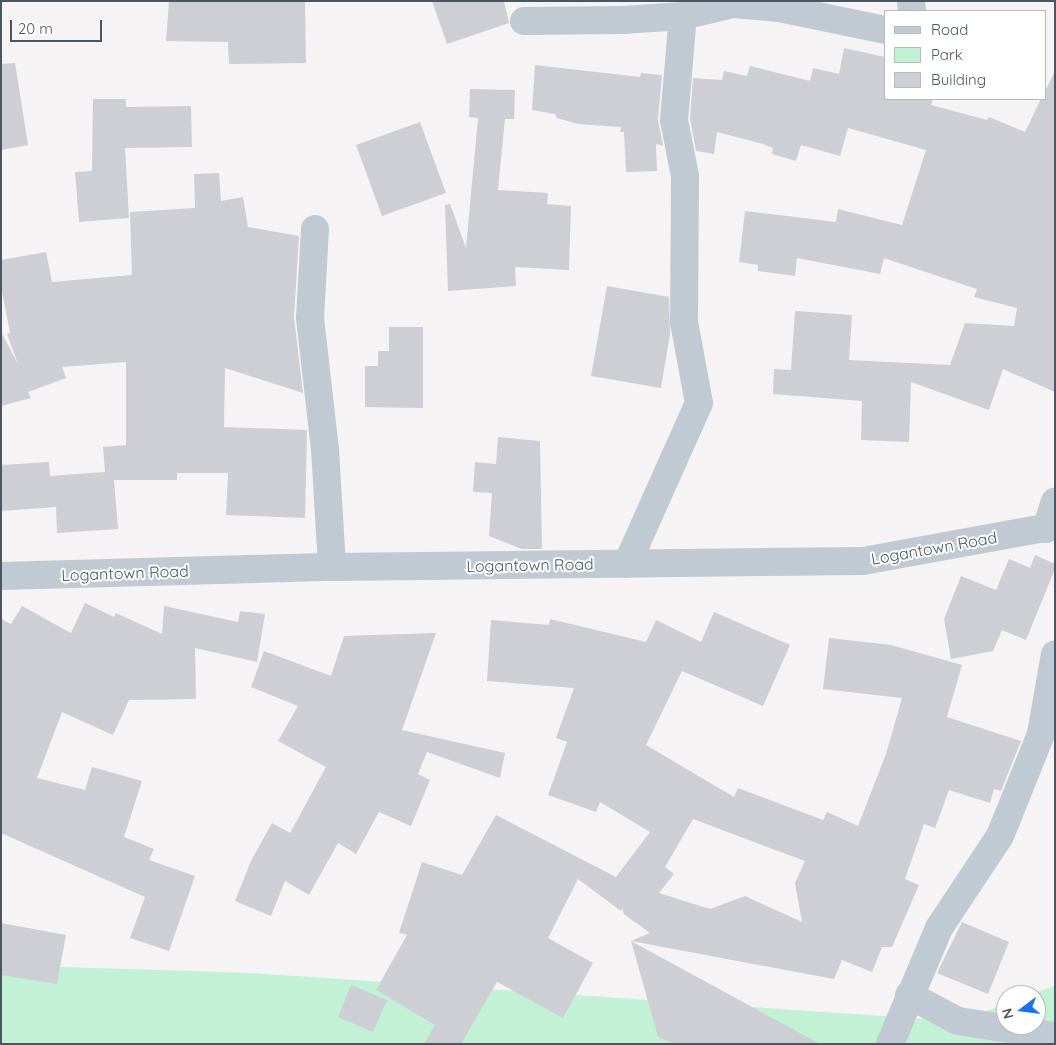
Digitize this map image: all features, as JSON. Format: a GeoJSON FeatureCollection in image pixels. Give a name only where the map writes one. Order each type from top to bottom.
{"type":"FeatureCollection","features":[{"type":"Feature","properties":{"kind":"street"},"geometry":{"type":"LineString","coordinates":[[524,21],[622,20],[683,16],[733,4],[778,8],[884,30]]}},
{"type":"Feature","properties":{"kind":"street"},"geometry":{"type":"LineString","coordinates":[[627,564],[699,403],[684,322],[684,176],[674,120],[683,16]]}},
{"type":"Feature","properties":{"kind":"street"},"geometry":{"type":"LineString","coordinates":[[315,229],[310,318],[325,449],[332,566]]}},
{"type":"Feature","properties":{"kind":"street"},"geometry":{"type":"LineString","coordinates":[[1050,527],[1055,501]]}},
{"type":"Feature","properties":{"kind":"street","name":"Logantown Road"},"geometry":{"type":"LineString","coordinates":[[1,576],[332,566],[863,561],[1050,527]]}},
{"type":"Feature","properties":{"kind":"street"},"geometry":{"type":"LineString","coordinates":[[890,1044],[909,995],[939,928],[1000,836],[1041,734],[1055,654]]}},
{"type":"Feature","properties":{"kind":"street"},"geometry":{"type":"LineString","coordinates":[[909,995],[958,1022],[1055,1036]]}},
{"type":"Feature","properties":{"kind":"green space"},"geometry":{"type":"Polygon","coordinates":[[[1,965],[252,973],[957,1021],[996,1007],[996,1035],[1046,1035],[1046,989],[1055,986],[1055,1044],[1,1044],[1,965]]]}},
{"type":"Feature","properties":{"kind":"building"},"geometry":{"type":"Polygon","coordinates":[[[169,1],[305,1],[306,63],[229,64],[228,42],[166,41],[169,1]]]}},
{"type":"Feature","properties":{"kind":"building"},"geometry":{"type":"Polygon","coordinates":[[[432,1],[504,1],[509,23],[447,44],[432,1]]]}},
{"type":"Feature","properties":{"kind":"building"},"geometry":{"type":"Polygon","coordinates":[[[844,48],[884,57],[884,100],[933,100],[931,105],[987,120],[989,117],[1025,132],[1041,100],[1046,100],[1046,89],[1055,71],[1055,392],[1003,369],[989,410],[911,382],[909,442],[861,440],[862,401],[773,394],[774,369],[791,370],[795,311],[852,315],[849,360],[950,365],[965,323],[1014,326],[1017,308],[974,297],[977,289],[884,258],[880,274],[797,258],[795,276],[758,271],[758,265],[739,262],[745,211],[836,222],[838,209],[902,225],[926,150],[848,128],[840,156],[801,145],[796,161],[772,154],[773,148],[763,144],[717,132],[714,154],[696,151],[690,119],[693,78],[722,80],[724,71],[747,76],[750,66],[810,81],[813,68],[839,74],[844,48]]]}},
{"type":"Feature","properties":{"kind":"building"},"geometry":{"type":"Polygon","coordinates":[[[15,63],[28,145],[1,150],[1,64],[15,63]]]}},
{"type":"Feature","properties":{"kind":"building"},"geometry":{"type":"Polygon","coordinates":[[[535,65],[640,77],[641,73],[662,75],[658,119],[663,146],[656,144],[657,171],[626,172],[624,132],[620,132],[621,127],[578,124],[557,118],[555,114],[532,110],[535,65]]]}},
{"type":"Feature","properties":{"kind":"building"},"geometry":{"type":"Polygon","coordinates":[[[470,89],[515,90],[514,119],[505,119],[498,190],[548,193],[547,204],[571,206],[569,270],[515,267],[516,286],[448,291],[445,205],[450,204],[466,248],[478,118],[469,117],[470,89]]]}},
{"type":"Feature","properties":{"kind":"building"},"geometry":{"type":"Polygon","coordinates":[[[93,99],[126,99],[126,107],[191,106],[192,147],[125,148],[129,218],[79,222],[75,172],[92,171],[93,99]]]}},
{"type":"Feature","properties":{"kind":"building"},"geometry":{"type":"Polygon","coordinates":[[[420,122],[446,193],[382,216],[356,145],[420,122]]]}},
{"type":"Feature","properties":{"kind":"building"},"geometry":{"type":"Polygon","coordinates":[[[219,173],[221,201],[243,197],[248,227],[299,236],[294,317],[303,393],[225,368],[224,427],[307,430],[305,518],[226,515],[228,473],[177,473],[177,480],[114,480],[118,529],[57,533],[56,507],[1,511],[1,465],[49,462],[50,476],[105,472],[103,447],[126,445],[126,362],[62,367],[66,378],[28,392],[31,398],[1,406],[1,332],[18,364],[7,334],[10,333],[1,286],[1,260],[46,252],[52,282],[132,275],[130,212],[195,208],[194,174],[219,173]]]}},
{"type":"Feature","properties":{"kind":"building"},"geometry":{"type":"Polygon","coordinates":[[[607,286],[669,297],[670,334],[661,388],[591,376],[607,286]]]}},
{"type":"Feature","properties":{"kind":"building"},"geometry":{"type":"Polygon","coordinates":[[[389,327],[423,327],[423,408],[365,407],[365,366],[378,366],[378,351],[389,351],[389,327]]]}},
{"type":"Feature","properties":{"kind":"building"},"geometry":{"type":"Polygon","coordinates":[[[498,437],[540,441],[542,549],[522,549],[489,536],[492,493],[473,492],[475,462],[496,464],[498,437]]]}},
{"type":"Feature","properties":{"kind":"building"},"geometry":{"type":"Polygon","coordinates":[[[1035,555],[1055,564],[1055,569],[1026,640],[1002,630],[993,651],[951,659],[944,619],[961,576],[996,590],[1009,559],[1030,568],[1035,555]]]}},
{"type":"Feature","properties":{"kind":"building"},"geometry":{"type":"Polygon","coordinates":[[[85,603],[114,617],[116,613],[162,634],[164,606],[238,622],[240,611],[265,614],[257,662],[195,648],[196,699],[129,700],[113,735],[62,712],[37,778],[85,790],[92,767],[142,781],[124,837],[154,849],[149,860],[195,876],[169,951],[130,938],[145,897],[1,833],[1,619],[11,624],[22,606],[71,633],[85,603]]]}},
{"type":"Feature","properties":{"kind":"building"},"geometry":{"type":"Polygon","coordinates":[[[714,612],[790,645],[763,706],[682,671],[646,745],[734,797],[738,788],[823,820],[827,812],[858,826],[886,754],[902,698],[823,689],[829,638],[891,645],[962,665],[947,717],[1021,741],[1001,791],[994,789],[990,803],[949,790],[935,828],[924,824],[905,879],[919,885],[892,947],[882,947],[872,972],[842,960],[834,979],[631,941],[650,933],[624,914],[622,908],[621,911],[578,879],[548,938],[593,963],[563,1018],[497,982],[461,1044],[424,1044],[435,1025],[376,990],[407,935],[399,933],[422,862],[462,875],[496,815],[616,877],[650,832],[600,802],[596,812],[548,795],[567,742],[556,738],[574,688],[487,681],[491,620],[549,625],[550,619],[646,642],[656,620],[701,642],[714,612]],[[693,819],[665,867],[674,874],[659,893],[710,909],[745,896],[802,922],[795,883],[805,861],[693,819]]]}},
{"type":"Feature","properties":{"kind":"building"},"geometry":{"type":"Polygon","coordinates":[[[436,633],[402,730],[505,753],[500,778],[427,752],[418,774],[430,780],[411,826],[379,812],[356,854],[338,843],[309,895],[285,881],[271,916],[235,901],[251,861],[272,823],[290,833],[326,767],[278,741],[298,706],[251,687],[264,651],[331,676],[344,636],[436,633]]]}},
{"type":"Feature","properties":{"kind":"building"},"geometry":{"type":"Polygon","coordinates":[[[962,922],[1009,942],[988,994],[937,973],[962,922]]]}},
{"type":"Feature","properties":{"kind":"building"},"geometry":{"type":"Polygon","coordinates":[[[1,923],[66,935],[57,984],[1,975],[1,923]]]}},
{"type":"Feature","properties":{"kind":"building"},"geometry":{"type":"Polygon","coordinates":[[[631,941],[820,1044],[675,1044],[658,1037],[631,941]]]}},
{"type":"Feature","properties":{"kind":"building"},"geometry":{"type":"Polygon","coordinates":[[[351,985],[387,1000],[373,1032],[338,1017],[351,985]]]}}]}
